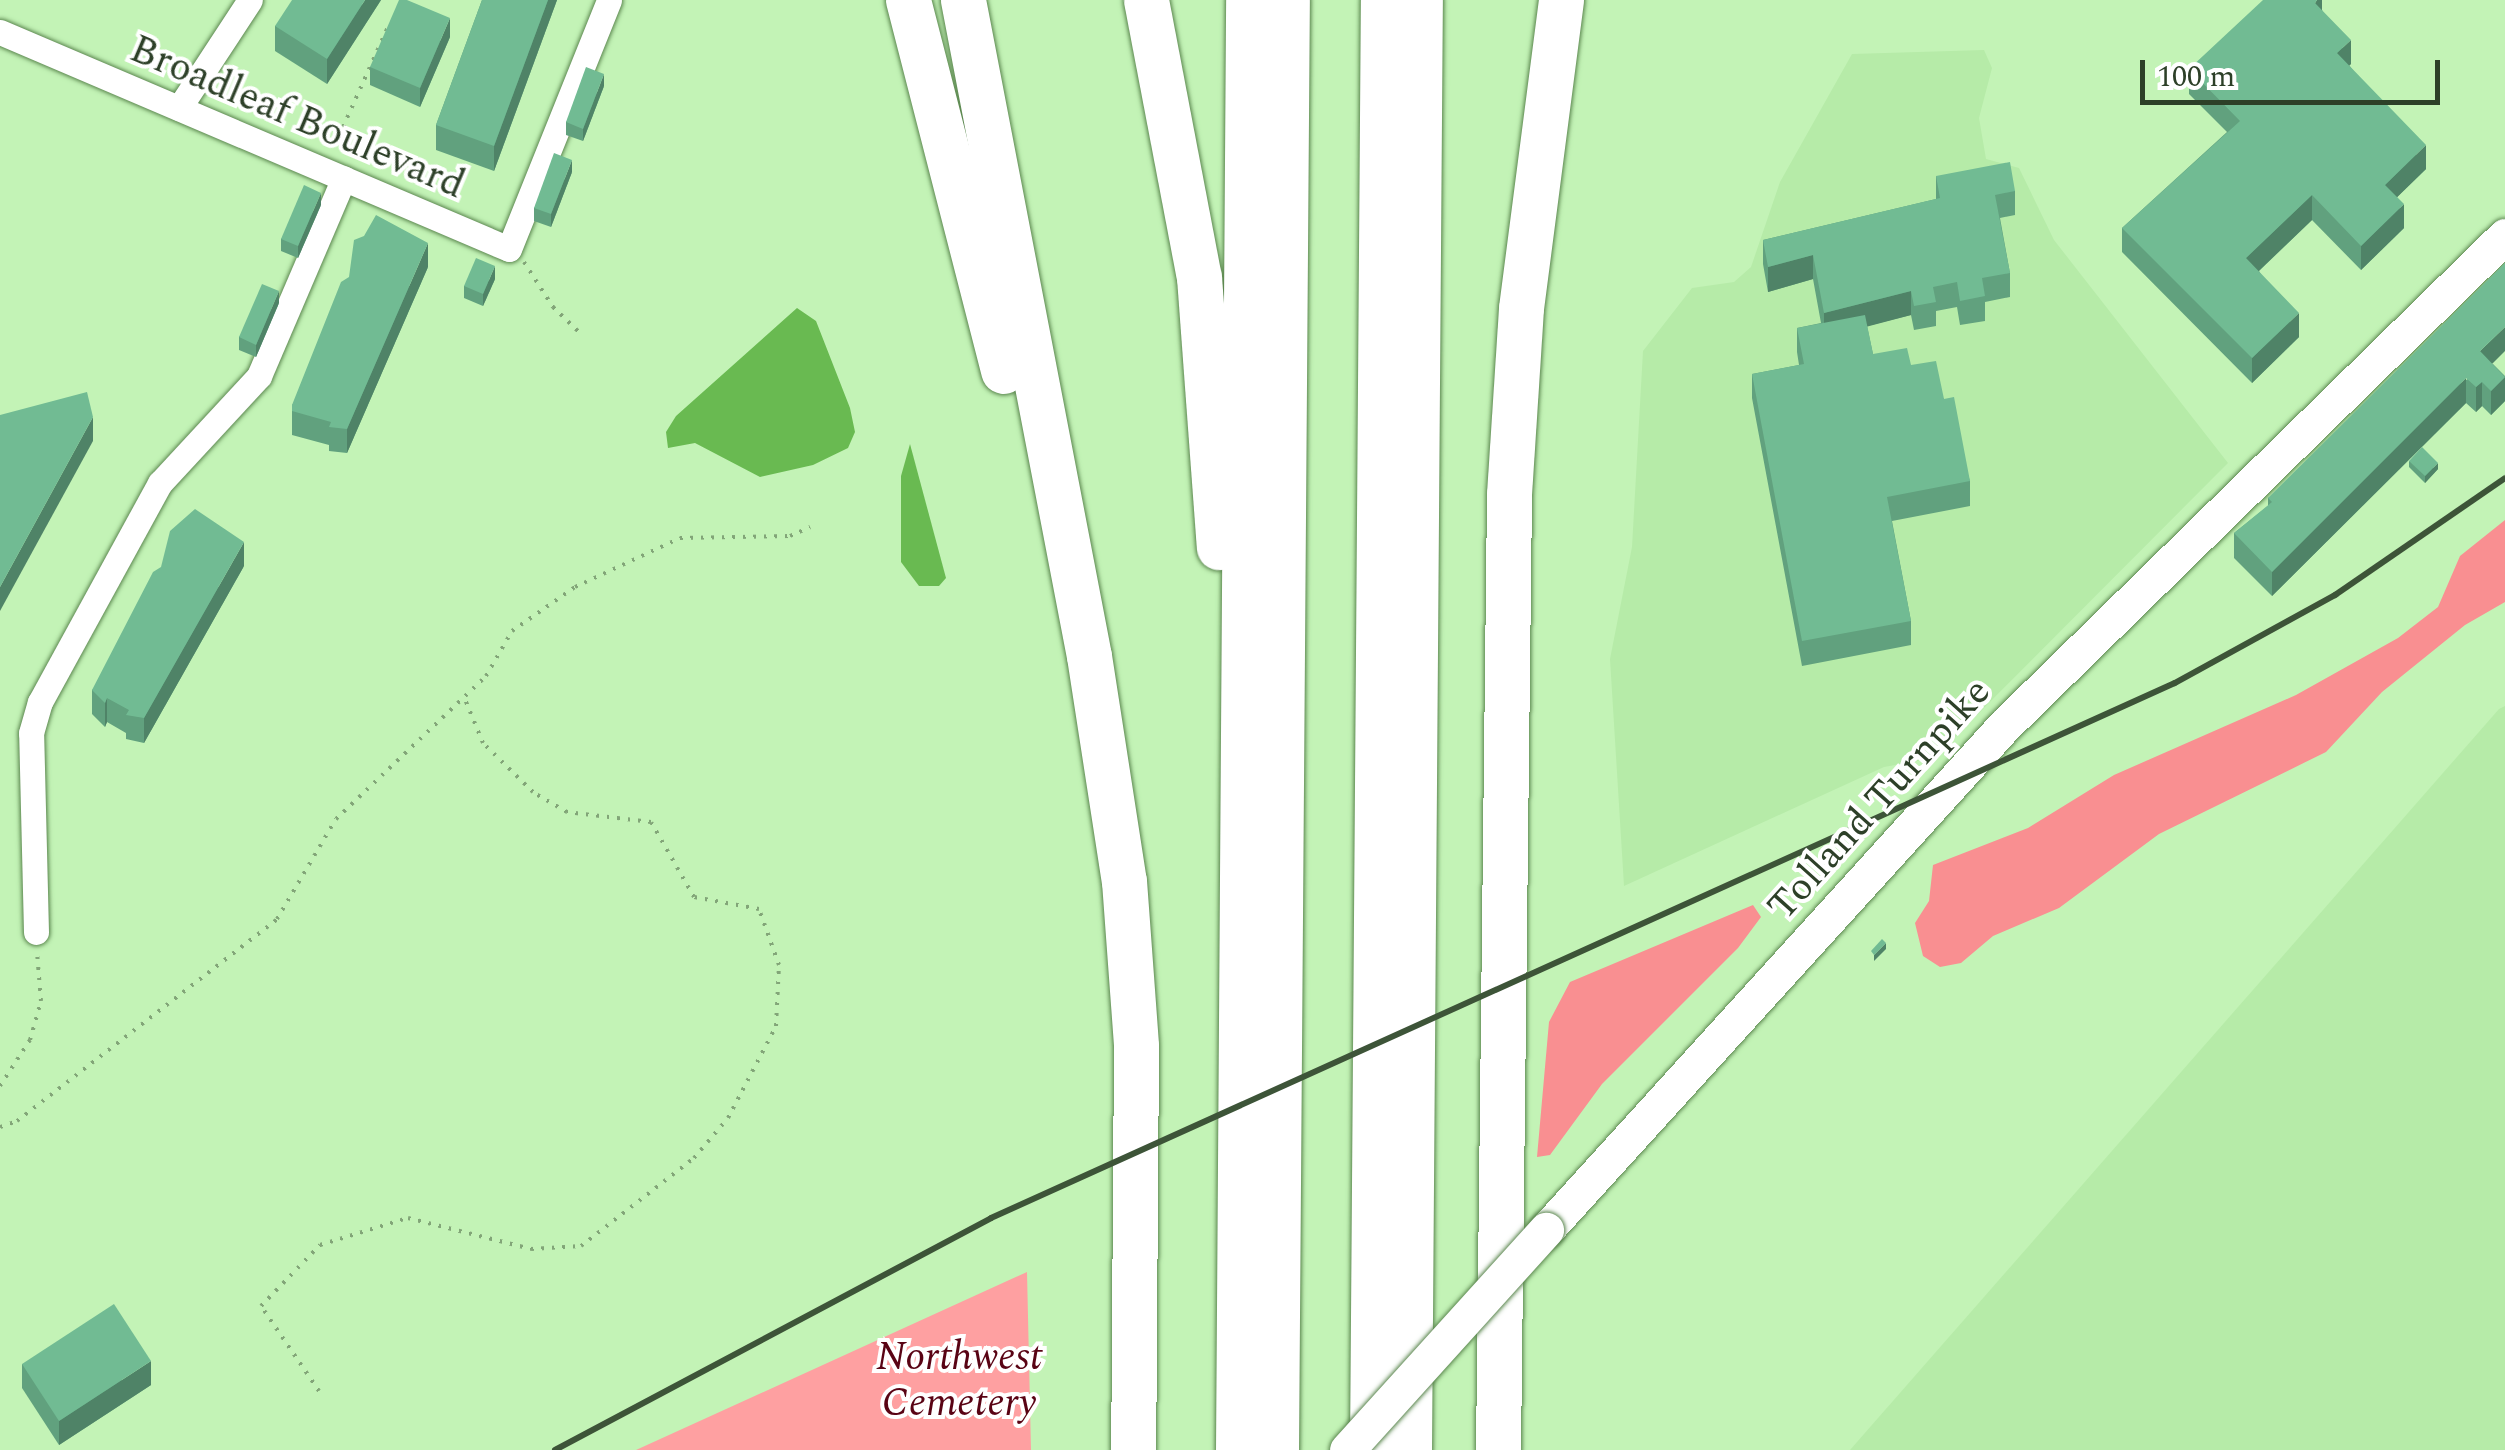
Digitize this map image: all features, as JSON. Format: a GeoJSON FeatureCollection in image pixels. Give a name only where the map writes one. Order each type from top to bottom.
{"type":"FeatureCollection","features":[{"type":"Feature","properties":{"kind":"highway"},"geometry":{"type":"LineString","coordinates":[[908,0],[1100,735]]}},
{"type":"Feature","properties":{"kind":"highway"},"geometry":{"type":"LineString","coordinates":[[963,0],[1124,881],[1135,1018],[1133,1450]]}},
{"type":"Feature","properties":{"kind":"highway"},"geometry":{"type":"LineString","coordinates":[[1146,0],[1199,277],[1224,659],[1245,760]]}},
{"type":"Feature","properties":{"kind":"highway"},"geometry":{"type":"LineString","coordinates":[[1238,1450],[1248,0]]}},
{"type":"Feature","properties":{"kind":"highway"},"geometry":{"type":"LineString","coordinates":[[1276,1450],[1287,0]]}},
{"type":"Feature","properties":{"kind":"highway"},"geometry":{"type":"LineString","coordinates":[[1372,1450],[1383,0]]}},
{"type":"Feature","properties":{"kind":"highway"},"geometry":{"type":"LineString","coordinates":[[1409,1450],[1422,186],[1420,0]]}},
{"type":"Feature","properties":{"kind":"highway"},"geometry":{"type":"LineString","coordinates":[[1422,186],[1444,106],[1447,0]]}},
{"type":"Feature","properties":{"kind":"highway"},"geometry":{"type":"LineString","coordinates":[[1498,1450],[1510,474],[1525,272],[1561,0]]}},
{"type":"Feature","properties":{"kind":"main road","name":"Tolland Turnpike"},"geometry":{"type":"LineString","coordinates":[[1347,1450],[1987,744],[2505,236]]}},
{"type":"Feature","properties":{"kind":"street"},"geometry":{"type":"LineString","coordinates":[[179,108],[250,0]]}},
{"type":"Feature","properties":{"kind":"street"},"geometry":{"type":"LineString","coordinates":[[509,249],[609,0]]}},
{"type":"Feature","properties":{"kind":"street","name":"Broadleaf Boulevard"},"geometry":{"type":"LineString","coordinates":[[0,32],[509,249]]}},
{"type":"Feature","properties":{"kind":"street"},"geometry":{"type":"LineString","coordinates":[[36,932],[31,734],[40,702],[160,482],[259,376],[344,178]]}},
{"type":"Feature","properties":{"kind":"path"},"geometry":{"type":"LineString","coordinates":[[343,127],[391,18]]}},
{"type":"Feature","properties":{"kind":"path"},"geometry":{"type":"LineString","coordinates":[[509,249],[578,331]]}},
{"type":"Feature","properties":{"kind":"path"},"geometry":{"type":"LineString","coordinates":[[0,1127],[17,1121],[277,920],[336,820],[486,676],[512,631],[575,587],[680,538],[790,536],[810,527]]}},
{"type":"Feature","properties":{"kind":"path"},"geometry":{"type":"LineString","coordinates":[[320,1391],[261,1306],[320,1245],[408,1218],[531,1248],[581,1246],[694,1158],[728,1118],[776,1026],[779,965],[759,909],[694,897],[651,822],[566,812],[534,792],[483,743],[464,697]]}},
{"type":"Feature","properties":{"kind":"path"},"geometry":{"type":"LineString","coordinates":[[0,1086],[24,1054],[41,1000],[36,932]]}},
{"type":"Feature","properties":{"kind":"shaded area"},"geometry":{"type":"Polygon","coordinates":[[[1984,50],[1992,68],[1979,118],[1986,159],[2019,168],[2054,240],[2228,463],[1934,758],[1884,767],[1624,886],[1610,659],[1632,547],[1643,351],[1692,288],[1734,282],[1751,267],[1780,182],[1852,54],[1984,50]]]}},
{"type":"Feature","properties":{"kind":"shaded area"},"geometry":{"type":"Polygon","coordinates":[[[797,308],[816,321],[850,408],[855,432],[848,448],[813,465],[760,477],[695,443],[668,448],[666,432],[676,416],[797,308]]]}},
{"type":"Feature","properties":{"kind":"shaded area"},"geometry":{"type":"Polygon","coordinates":[[[910,444],[946,578],[939,586],[919,586],[901,562],[901,476],[910,444]]]}},
{"type":"Feature","properties":{"kind":"shaded area"},"geometry":{"type":"Polygon","coordinates":[[[2505,520],[2505,602],[2465,625],[2382,692],[2326,752],[2159,834],[2059,908],[1993,936],[1961,963],[1940,967],[1923,956],[1915,923],[1929,901],[1933,865],[2028,828],[2114,775],[2296,695],[2398,638],[2438,607],[2460,556],[2505,520]]]}},
{"type":"Feature","properties":{"kind":"shaded area"},"geometry":{"type":"Polygon","coordinates":[[[2505,706],[2505,1450],[1850,1450],[2499,709],[2505,706]]]}},
{"type":"Feature","properties":{"kind":"shaded area"},"geometry":{"type":"Polygon","coordinates":[[[1753,905],[1761,917],[1738,948],[1602,1084],[1550,1155],[1537,1157],[1549,1022],[1570,982],[1753,905]]]}},
{"type":"Feature","properties":{"kind":"green space","name":"Northwest Cemetery"},"geometry":{"type":"Polygon","coordinates":[[[1027,1272],[1031,1450],[636,1450],[1027,1272]]]}},
{"type":"Feature","properties":{"kind":"building"},"geometry":{"type":"Polygon","coordinates":[[[292,0],[365,0],[327,59],[275,26],[292,0]]]}},
{"type":"Feature","properties":{"kind":"building"},"geometry":{"type":"Polygon","coordinates":[[[399,0],[450,18],[420,88],[370,67],[399,0]]]}},
{"type":"Feature","properties":{"kind":"building"},"geometry":{"type":"Polygon","coordinates":[[[482,0],[548,0],[494,146],[436,125],[482,0]]]}},
{"type":"Feature","properties":{"kind":"building"},"geometry":{"type":"Polygon","coordinates":[[[2263,0],[2317,0],[2315,3],[2351,40],[2337,53],[2426,145],[2385,185],[2404,204],[2361,246],[2312,195],[2246,258],[2299,313],[2252,358],[2122,228],[2240,121],[2189,69],[2263,0]]]}},
{"type":"Feature","properties":{"kind":"building"},"geometry":{"type":"Polygon","coordinates":[[[586,67],[604,74],[583,129],[566,122],[586,67]]]}},
{"type":"Feature","properties":{"kind":"building"},"geometry":{"type":"Polygon","coordinates":[[[554,153],[572,160],[551,214],[534,208],[554,153]]]}},
{"type":"Feature","properties":{"kind":"building"},"geometry":{"type":"Polygon","coordinates":[[[2010,162],[2015,191],[1995,195],[2010,273],[1982,278],[1985,296],[1960,301],[1957,282],[1933,287],[1936,302],[1914,306],[1911,291],[1824,313],[1813,255],[1768,267],[1763,240],[1940,198],[1936,176],[2010,162]]]}},
{"type":"Feature","properties":{"kind":"building"},"geometry":{"type":"Polygon","coordinates":[[[304,185],[321,193],[298,246],[281,239],[304,185]]]}},
{"type":"Feature","properties":{"kind":"building"},"geometry":{"type":"Polygon","coordinates":[[[376,215],[428,243],[347,429],[329,427],[331,422],[292,411],[292,405],[341,282],[349,277],[354,240],[364,236],[376,215]]]}},
{"type":"Feature","properties":{"kind":"building"},"geometry":{"type":"Polygon","coordinates":[[[476,258],[495,266],[483,294],[464,286],[476,258]]]}},
{"type":"Feature","properties":{"kind":"building"},"geometry":{"type":"Polygon","coordinates":[[[2505,263],[2505,327],[2480,351],[2505,377],[2491,391],[2482,382],[2476,387],[2466,378],[2272,572],[2234,533],[2272,502],[2268,498],[2505,263]]]}},
{"type":"Feature","properties":{"kind":"building"},"geometry":{"type":"Polygon","coordinates":[[[262,284],[279,291],[256,345],[239,337],[262,284]]]}},
{"type":"Feature","properties":{"kind":"building"},"geometry":{"type":"Polygon","coordinates":[[[1865,315],[1873,354],[1907,348],[1911,365],[1936,361],[1944,399],[1954,397],[1970,481],[1887,497],[1911,621],[1802,641],[1752,374],[1804,364],[1797,328],[1865,315]]]}},
{"type":"Feature","properties":{"kind":"building"},"geometry":{"type":"Polygon","coordinates":[[[87,392],[93,417],[0,587],[0,415],[87,392]]]}},
{"type":"Feature","properties":{"kind":"building"},"geometry":{"type":"Polygon","coordinates":[[[2422,447],[2438,463],[2425,476],[2409,461],[2422,447]]]}},
{"type":"Feature","properties":{"kind":"building"},"geometry":{"type":"Polygon","coordinates":[[[195,509],[244,542],[144,718],[126,715],[129,710],[107,698],[105,703],[92,690],[153,572],[161,567],[170,531],[195,509]]]}},
{"type":"Feature","properties":{"kind":"building"},"geometry":{"type":"Polygon","coordinates":[[[1882,939],[1886,943],[1874,955],[1871,951],[1882,939]]]}},
{"type":"Feature","properties":{"kind":"building"},"geometry":{"type":"Polygon","coordinates":[[[114,1304],[151,1361],[59,1421],[22,1364],[114,1304]]]}},
{"type":"Feature","properties":{"kind":"railway"},"geometry":{"type":"LineString","coordinates":[[555,1450],[991,1218],[2175,683],[2335,595],[2505,478]]}}]}
